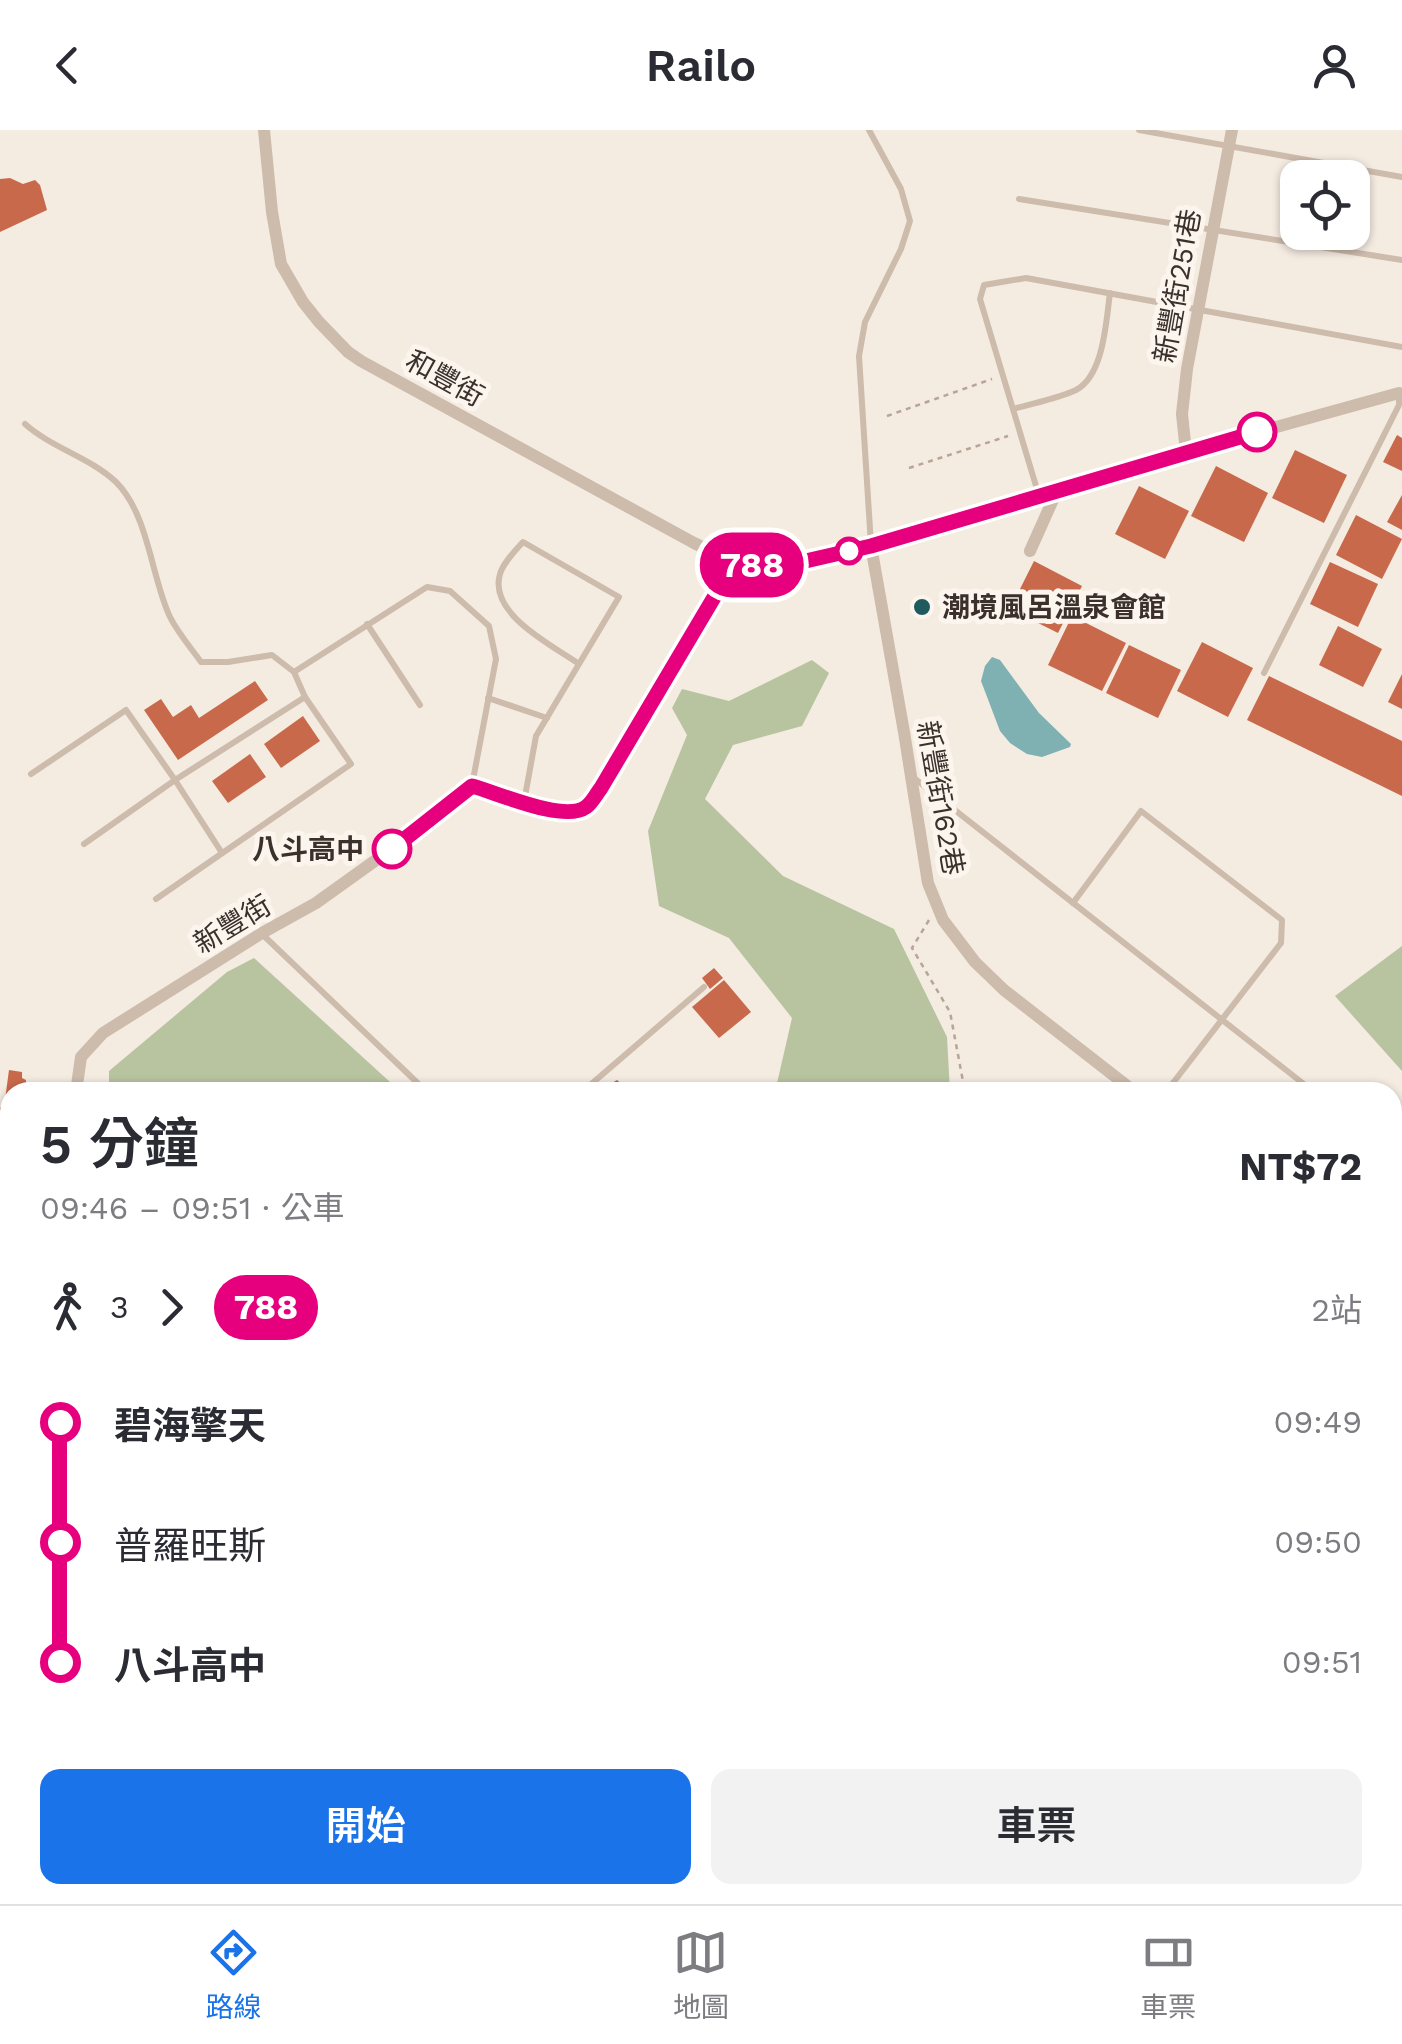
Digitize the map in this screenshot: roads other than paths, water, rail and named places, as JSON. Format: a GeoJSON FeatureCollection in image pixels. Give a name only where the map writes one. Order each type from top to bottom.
{"type":"FeatureCollection","features":[{"type":"Feature","properties":{"kind":"street","name":"和豐街"},"geometry":{"type":"LineString","coordinates":[[264,130],[281,264],[304,302],[348,352],[735,562]]}},
{"type":"Feature","properties":{"kind":"street","name":"新豐街251巷"},"geometry":{"type":"LineString","coordinates":[[1186,452],[1182,414],[1232,130]]}},
{"type":"Feature","properties":{"kind":"street"},"geometry":{"type":"LineString","coordinates":[[472,786],[544,809],[568,812],[586,808],[735,562],[775,568],[871,546],[1186,452],[1401,394],[1402,376]]}},
{"type":"Feature","properties":{"kind":"street"},"geometry":{"type":"LineString","coordinates":[[1030,552],[1056,492]]}},
{"type":"Feature","properties":{"kind":"street","name":"新豐街162巷"},"geometry":{"type":"LineString","coordinates":[[871,546],[928,882],[944,920],[975,962],[1004,990],[1122,1082]]}},
{"type":"Feature","properties":{"kind":"street","name":"新豐街"},"geometry":{"type":"LineString","coordinates":[[77,1082],[81,1057],[103,1033],[316,903],[472,786]]}},
{"type":"Feature","properties":{"kind":"lane"},"geometry":{"type":"LineString","coordinates":[[870,130],[901,188],[910,221],[901,249],[865,322],[858,356],[871,546]]}},
{"type":"Feature","properties":{"kind":"lane"},"geometry":{"type":"LineString","coordinates":[[1140,130],[1402,177]]}},
{"type":"Feature","properties":{"kind":"lane"},"geometry":{"type":"LineString","coordinates":[[1019,200],[1402,260]]}},
{"type":"Feature","properties":{"kind":"lane"},"geometry":{"type":"LineString","coordinates":[[1040,497],[980,299],[984,285],[1026,278],[1402,346]]}},
{"type":"Feature","properties":{"kind":"lane"},"geometry":{"type":"LineString","coordinates":[[1013,410],[1076,389],[1088,380],[1103,340],[1110,293]]}},
{"type":"Feature","properties":{"kind":"lane"},"geometry":{"type":"LineString","coordinates":[[1264,673],[1401,394]]}},
{"type":"Feature","properties":{"kind":"lane"},"geometry":{"type":"LineString","coordinates":[[25,424],[116,482],[134,507],[171,618],[201,662],[272,656],[294,672],[304,698],[351,764],[156,899]]}},
{"type":"Feature","properties":{"kind":"lane"},"geometry":{"type":"LineString","coordinates":[[524,802],[536,736],[547,718],[619,597],[523,542],[500,570],[498,588],[502,601],[514,619],[579,664]]}},
{"type":"Feature","properties":{"kind":"lane"},"geometry":{"type":"LineString","coordinates":[[294,672],[427,587],[450,590],[489,626],[496,659],[472,786]]}},
{"type":"Feature","properties":{"kind":"lane"},"geometry":{"type":"LineString","coordinates":[[367,624],[420,705]]}},
{"type":"Feature","properties":{"kind":"lane"},"geometry":{"type":"LineString","coordinates":[[84,844],[175,780],[304,698]]}},
{"type":"Feature","properties":{"kind":"lane"},"geometry":{"type":"LineString","coordinates":[[488,698],[547,718]]}},
{"type":"Feature","properties":{"kind":"lane"},"geometry":{"type":"LineString","coordinates":[[31,774],[126,710],[222,854]]}},
{"type":"Feature","properties":{"kind":"lane"},"geometry":{"type":"LineString","coordinates":[[911,776],[1301,1082]]}},
{"type":"Feature","properties":{"kind":"lane"},"geometry":{"type":"LineString","coordinates":[[1072,903],[1141,811],[1282,920],[1281,943],[1174,1082]]}},
{"type":"Feature","properties":{"kind":"lane"},"geometry":{"type":"LineString","coordinates":[[262,934],[417,1082]]}},
{"type":"Feature","properties":{"kind":"lane"},"geometry":{"type":"LineString","coordinates":[[594,1082],[704,987]]}},
{"type":"Feature","properties":{"kind":"water"},"geometry":{"type":"Polygon","coordinates":[[[992,657],[1000,660],[1070,747],[1042,757],[1027,754],[1010,743],[1000,731],[981,681],[992,657]]]}},
{"type":"Feature","properties":{"kind":"place","name":"潮境風呂溫泉會館"},"geometry":{"type":"Point","coordinates":[922,607]}},
{"type":"Feature","properties":{"kind":"place","name":"八斗高中"},"geometry":{"type":"Point","coordinates":[392,849]}}]}
